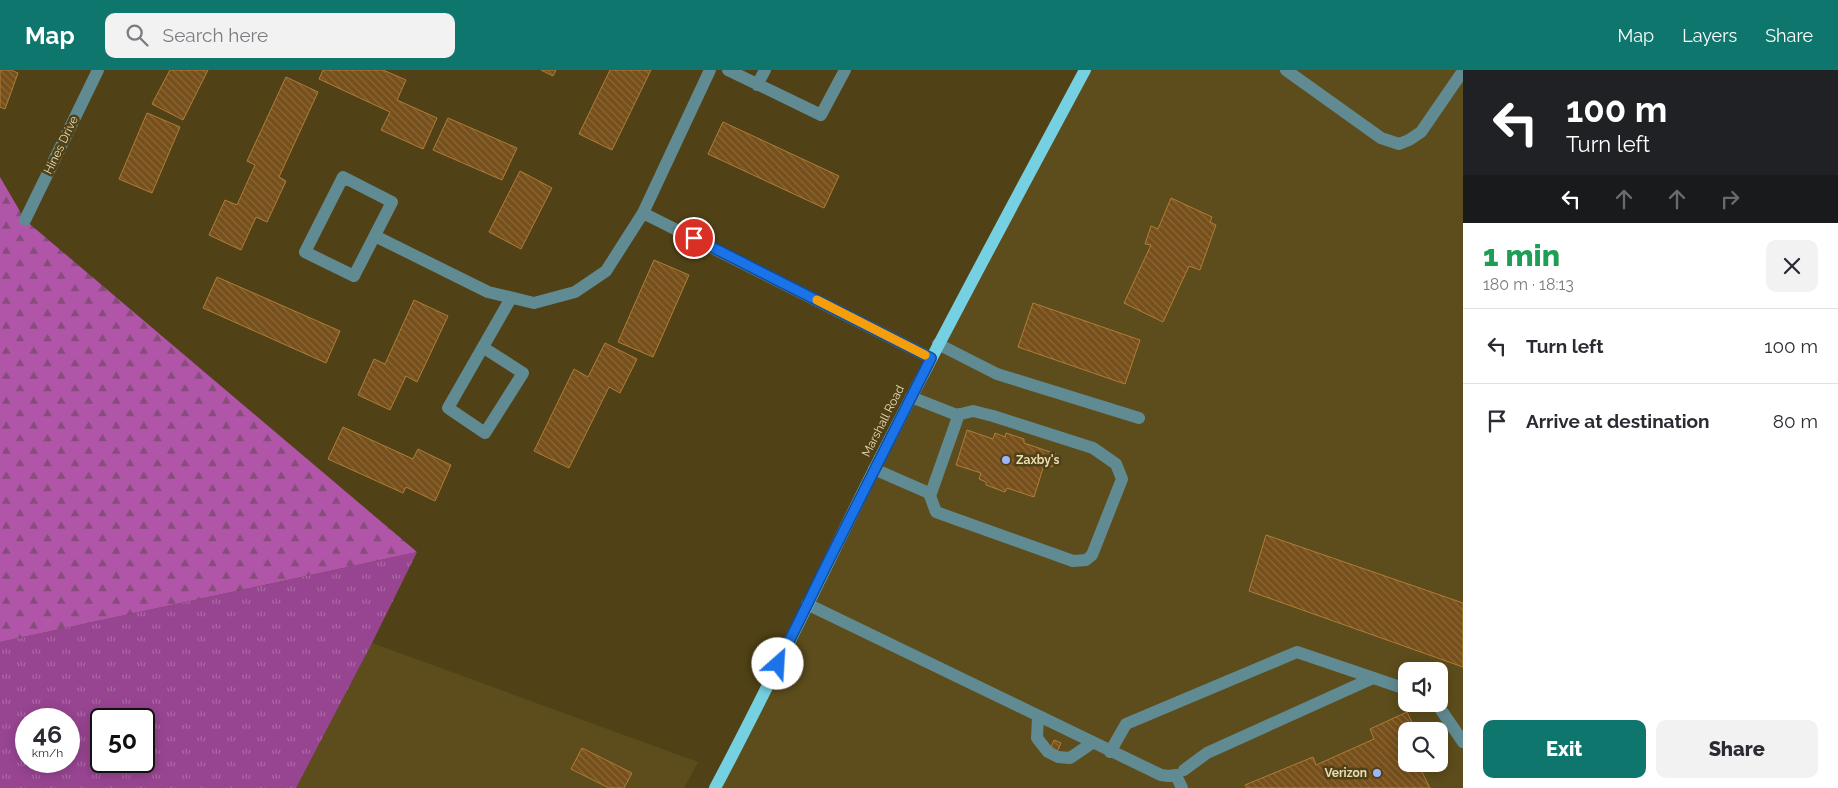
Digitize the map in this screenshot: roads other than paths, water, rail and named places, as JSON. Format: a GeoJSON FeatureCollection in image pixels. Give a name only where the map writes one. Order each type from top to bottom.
{"type":"FeatureCollection","features":[{"type":"Feature","properties":{"kind":"main road","name":"Marshall Road"},"geometry":{"type":"LineString","coordinates":[[715,788],[751,721],[807,604],[938,344],[1085,70]]}},
{"type":"Feature","properties":{"kind":"street","name":"Hines Drive"},"geometry":{"type":"LineString","coordinates":[[25,220],[98,70]]}},
{"type":"Feature","properties":{"kind":"street"},"geometry":{"type":"LineString","coordinates":[[375,236],[488,292],[534,304],[575,292],[606,271],[643,212],[710,70]]}},
{"type":"Feature","properties":{"kind":"street"},"geometry":{"type":"LineString","coordinates":[[728,70],[821,115],[845,70]]}},
{"type":"Feature","properties":{"kind":"street"},"geometry":{"type":"LineString","coordinates":[[757,84],[765,70]]}},
{"type":"Feature","properties":{"kind":"street"},"geometry":{"type":"LineString","coordinates":[[1286,70],[1381,138],[1400,144],[1421,132],[1463,72]]}},
{"type":"Feature","properties":{"kind":"street"},"geometry":{"type":"LineString","coordinates":[[343,177],[392,202],[375,236],[354,276],[306,252],[343,177]]}},
{"type":"Feature","properties":{"kind":"street"},"geometry":{"type":"LineString","coordinates":[[643,212],[931,358]]}},
{"type":"Feature","properties":{"kind":"street"},"geometry":{"type":"LineString","coordinates":[[484,348],[523,373],[485,433],[448,408],[511,298]]}},
{"type":"Feature","properties":{"kind":"street"},"geometry":{"type":"LineString","coordinates":[[938,344],[997,374],[1139,418]]}},
{"type":"Feature","properties":{"kind":"street"},"geometry":{"type":"LineString","coordinates":[[874,469],[929,493],[936,512],[1073,560],[1086,560],[1092,555],[1122,479],[1116,464],[1093,448],[993,416],[973,411],[959,414],[911,397]]}},
{"type":"Feature","properties":{"kind":"street"},"geometry":{"type":"LineString","coordinates":[[930,496],[959,414]]}},
{"type":"Feature","properties":{"kind":"street"},"geometry":{"type":"LineString","coordinates":[[807,604],[1110,752],[1161,775],[1176,775],[1182,788]]}},
{"type":"Feature","properties":{"kind":"street"},"geometry":{"type":"LineString","coordinates":[[1110,752],[1126,724],[1296,652],[1398,686]]}},
{"type":"Feature","properties":{"kind":"street"},"geometry":{"type":"LineString","coordinates":[[1184,770],[1208,753],[1373,678]]}},
{"type":"Feature","properties":{"kind":"street"},"geometry":{"type":"LineString","coordinates":[[1442,712],[1463,742]]}},
{"type":"Feature","properties":{"kind":"street"},"geometry":{"type":"LineString","coordinates":[[1038,717],[1037,738],[1048,752],[1058,757],[1070,758],[1092,743]]}},
{"type":"Feature","properties":{"kind":"place","name":"Zaxby's"},"geometry":{"type":"Point","coordinates":[1006,460]}},
{"type":"Feature","properties":{"kind":"place","name":"Verizon"},"geometry":{"type":"Point","coordinates":[1377,773]}}]}
